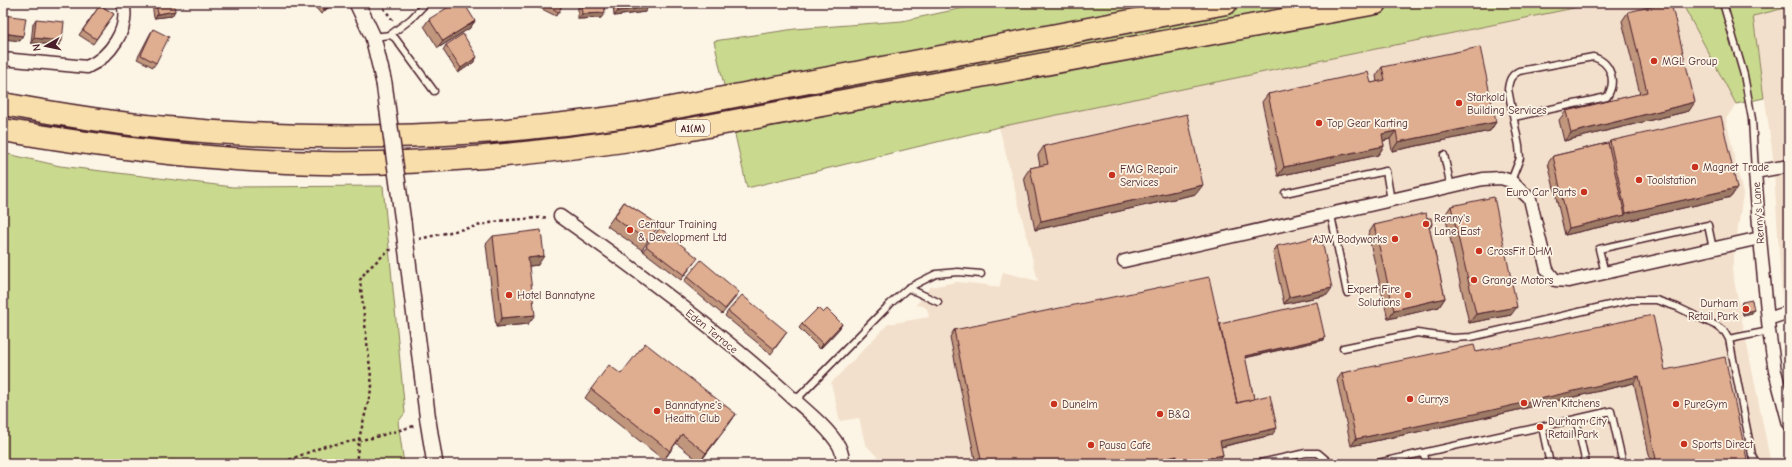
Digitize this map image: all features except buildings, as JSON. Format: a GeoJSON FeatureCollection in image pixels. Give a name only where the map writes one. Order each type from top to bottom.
{"type":"FeatureCollection","features":[{"type":"Feature","properties":{"kind":"highway","name":"A1(M)"},"geometry":{"type":"LineString","coordinates":[[3,104],[89,119],[167,128],[245,134],[354,136],[479,132],[557,125],[634,115],[1226,3]]}},
{"type":"Feature","properties":{"kind":"highway","name":"A1(M)"},"geometry":{"type":"LineString","coordinates":[[3,130],[86,144],[164,154],[243,160],[322,163],[401,162],[480,158],[559,150],[637,139],[1376,3]]}},
{"type":"Feature","properties":{"kind":"street"},"geometry":{"type":"LineString","coordinates":[[3,59],[87,67],[98,62],[112,49],[121,31],[125,10],[123,3]]}},
{"type":"Feature","properties":{"kind":"street"},"geometry":{"type":"LineString","coordinates":[[357,3],[372,37],[384,83],[428,421],[435,464]]}},
{"type":"Feature","properties":{"kind":"street"},"geometry":{"type":"LineString","coordinates":[[1755,172],[1789,166]]}},
{"type":"Feature","properties":{"kind":"street","name":"Renny's Lane"},"geometry":{"type":"LineString","coordinates":[[1755,172],[1769,331],[1775,371],[1789,424]]}},
{"type":"Feature","properties":{"kind":"street"},"geometry":{"type":"LineString","coordinates":[[1124,261],[1451,187],[1483,180],[1501,178],[1511,181],[1530,199],[1547,270],[1555,280],[1569,281],[1760,238]]}},
{"type":"Feature","properties":{"kind":"street","name":"Eden Terrace"},"geometry":{"type":"LineString","coordinates":[[560,216],[650,280],[762,370],[826,430],[839,447],[843,457],[843,464]]}},
{"type":"Feature","properties":{"kind":"street"},"geometry":{"type":"LineString","coordinates":[[1768,319],[1789,312]]}},
{"type":"Feature","properties":{"kind":"lane"},"geometry":{"type":"LineString","coordinates":[[372,37],[390,35],[411,19],[426,3]]}},
{"type":"Feature","properties":{"kind":"lane","name":"Renny's Lane"},"geometry":{"type":"LineString","coordinates":[[1723,3],[1744,75],[1752,119],[1755,172]]}},
{"type":"Feature","properties":{"kind":"lane"},"geometry":{"type":"LineString","coordinates":[[390,35],[395,38],[434,90]]}},
{"type":"Feature","properties":{"kind":"lane"},"geometry":{"type":"LineString","coordinates":[[1511,181],[1520,158],[1508,89],[1509,81],[1514,74],[1519,71],[1592,58],[1600,59],[1607,64],[1611,83],[1610,91],[1607,97],[1514,117]]}},
{"type":"Feature","properties":{"kind":"lane"},"geometry":{"type":"LineString","coordinates":[[1444,155],[1451,187]]}},
{"type":"Feature","properties":{"kind":"lane"},"geometry":{"type":"LineString","coordinates":[[1285,193],[1386,171],[1391,201]]}},
{"type":"Feature","properties":{"kind":"lane"},"geometry":{"type":"LineString","coordinates":[[1331,215],[1347,292]]}},
{"type":"Feature","properties":{"kind":"lane"},"geometry":{"type":"LineString","coordinates":[[1605,273],[1599,249],[1708,225],[1713,248]]}},
{"type":"Feature","properties":{"kind":"lane"},"geometry":{"type":"LineString","coordinates":[[795,401],[890,304],[908,288],[936,274],[958,272],[981,274]]}},
{"type":"Feature","properties":{"kind":"lane"},"geometry":{"type":"LineString","coordinates":[[908,288],[938,302]]}},
{"type":"Feature","properties":{"kind":"lane"},"geometry":{"type":"LineString","coordinates":[[1343,348],[1417,333],[1453,338],[1472,337],[1631,300],[1656,300],[1676,307],[1717,326],[1725,332],[1730,339],[1752,455],[1757,464]]}},
{"type":"Feature","properties":{"kind":"lane"},"geometry":{"type":"LineString","coordinates":[[1730,339],[1769,331]]}},
{"type":"Feature","properties":{"kind":"lane"},"geometry":{"type":"LineString","coordinates":[[1374,464],[1396,462],[1424,453],[1611,411],[1623,464]]}},
{"type":"Feature","properties":{"kind":"lane"},"geometry":{"type":"LineString","coordinates":[[1576,419],[1586,464]]}},
{"type":"Feature","properties":{"kind":"lane"},"geometry":{"type":"LineString","coordinates":[[1542,427],[1550,464]]}},
{"type":"Feature","properties":{"kind":"lane"},"geometry":{"type":"LineString","coordinates":[[1257,464],[1318,453],[1329,463]]}},
{"type":"Feature","properties":{"kind":"lane"},"geometry":{"type":"LineString","coordinates":[[1424,453],[1426,464]]}},
{"type":"Feature","properties":{"kind":"lane"},"geometry":{"type":"LineString","coordinates":[[1290,457],[1292,464]]}},
{"type":"Feature","properties":{"kind":"path"},"geometry":{"type":"LineString","coordinates":[[380,3],[399,28]]}},
{"type":"Feature","properties":{"kind":"path"},"geometry":{"type":"LineString","coordinates":[[356,464],[359,439],[372,386],[360,280],[366,272],[389,250],[406,245],[499,221],[560,216]]}},
{"type":"Feature","properties":{"kind":"path"},"geometry":{"type":"LineString","coordinates":[[278,464],[325,446],[372,438],[428,421]]}},
{"type":"Feature","properties":{"kind":"shaded area"},"geometry":{"type":"Polygon","coordinates":[[[1598,3],[1682,3],[1736,104],[1726,119],[1743,194],[1732,270],[1771,464],[884,464],[865,444],[859,418],[840,421],[831,383],[888,324],[929,317],[927,309],[923,306],[916,305],[930,287],[957,282],[988,285],[999,288],[1003,272],[1038,281],[999,127],[1598,3]]]}},
{"type":"Feature","properties":{"kind":"shaded area"},"geometry":{"type":"Polygon","coordinates":[[[1789,7],[1789,297],[1782,299],[1773,157],[1753,16],[1789,7]]]}},
{"type":"Feature","properties":{"kind":"shaded area"},"geometry":{"type":"Polygon","coordinates":[[[1789,332],[1789,367],[1785,352],[1785,333],[1789,332]]]}},
{"type":"Feature","properties":{"kind":"green space"},"geometry":{"type":"Polygon","coordinates":[[[987,3],[1598,3],[999,127],[747,188],[714,41],[795,29],[902,21],[987,3]]]}},
{"type":"Feature","properties":{"kind":"green space"},"geometry":{"type":"Polygon","coordinates":[[[1682,3],[1789,3],[1789,7],[1753,16],[1764,98],[1736,104],[1682,3]]]}},
{"type":"Feature","properties":{"kind":"green space"},"geometry":{"type":"Polygon","coordinates":[[[3,153],[60,166],[233,187],[383,186],[405,413],[398,422],[404,464],[3,464],[3,153]]]}},
{"type":"Feature","properties":{"kind":"place","name":"MGL Group"},"geometry":{"type":"Point","coordinates":[1654,61]}},
{"type":"Feature","properties":{"kind":"place","name":"Starkold Building Services"},"geometry":{"type":"Point","coordinates":[1459,103]}},
{"type":"Feature","properties":{"kind":"place","name":"Top Gear Karting"},"geometry":{"type":"Point","coordinates":[1319,123]}},
{"type":"Feature","properties":{"kind":"place","name":"Magnet Trade"},"geometry":{"type":"Point","coordinates":[1695,167]}},
{"type":"Feature","properties":{"kind":"place","name":"FMG Repair Services"},"geometry":{"type":"Point","coordinates":[1112,175]}},
{"type":"Feature","properties":{"kind":"place","name":"Toolstation"},"geometry":{"type":"Point","coordinates":[1639,180]}},
{"type":"Feature","properties":{"kind":"place","name":"Euro Car Parts"},"geometry":{"type":"Point","coordinates":[1584,192]}},
{"type":"Feature","properties":{"kind":"place","name":"Renny's Lane East"},"geometry":{"type":"Point","coordinates":[1426,224]}},
{"type":"Feature","properties":{"kind":"place","name":"Centaur Training & Development Ltd"},"geometry":{"type":"Point","coordinates":[630,230]}},
{"type":"Feature","properties":{"kind":"place","name":"AJW Bodyworks"},"geometry":{"type":"Point","coordinates":[1395,239]}},
{"type":"Feature","properties":{"kind":"place","name":"CrossFit DHM"},"geometry":{"type":"Point","coordinates":[1479,251]}},
{"type":"Feature","properties":{"kind":"place","name":"Grange Motors"},"geometry":{"type":"Point","coordinates":[1474,280]}},
{"type":"Feature","properties":{"kind":"place","name":"Hotel Bannatyne"},"geometry":{"type":"Point","coordinates":[509,295]}},
{"type":"Feature","properties":{"kind":"place","name":"Expert Fire Solutions"},"geometry":{"type":"Point","coordinates":[1408,295]}},
{"type":"Feature","properties":{"kind":"place","name":"Durham Retail Park"},"geometry":{"type":"Point","coordinates":[1746,309]}},
{"type":"Feature","properties":{"kind":"place","name":"Currys"},"geometry":{"type":"Point","coordinates":[1410,399]}},
{"type":"Feature","properties":{"kind":"place","name":"Wren Kitchens"},"geometry":{"type":"Point","coordinates":[1524,403]}},
{"type":"Feature","properties":{"kind":"place","name":"Dunelm"},"geometry":{"type":"Point","coordinates":[1054,404]}},
{"type":"Feature","properties":{"kind":"place","name":"PureGym"},"geometry":{"type":"Point","coordinates":[1676,404]}},
{"type":"Feature","properties":{"kind":"place","name":"Bannatyne's Health Club"},"geometry":{"type":"Point","coordinates":[657,411]}},
{"type":"Feature","properties":{"kind":"place","name":"B&Q"},"geometry":{"type":"Point","coordinates":[1160,414]}},
{"type":"Feature","properties":{"kind":"place","name":"Durham City Retail Park"},"geometry":{"type":"Point","coordinates":[1540,427]}},
{"type":"Feature","properties":{"kind":"place","name":"Sports Direct"},"geometry":{"type":"Point","coordinates":[1684,444]}},
{"type":"Feature","properties":{"kind":"place","name":"Pausa Cafe"},"geometry":{"type":"Point","coordinates":[1091,445]}}]}
